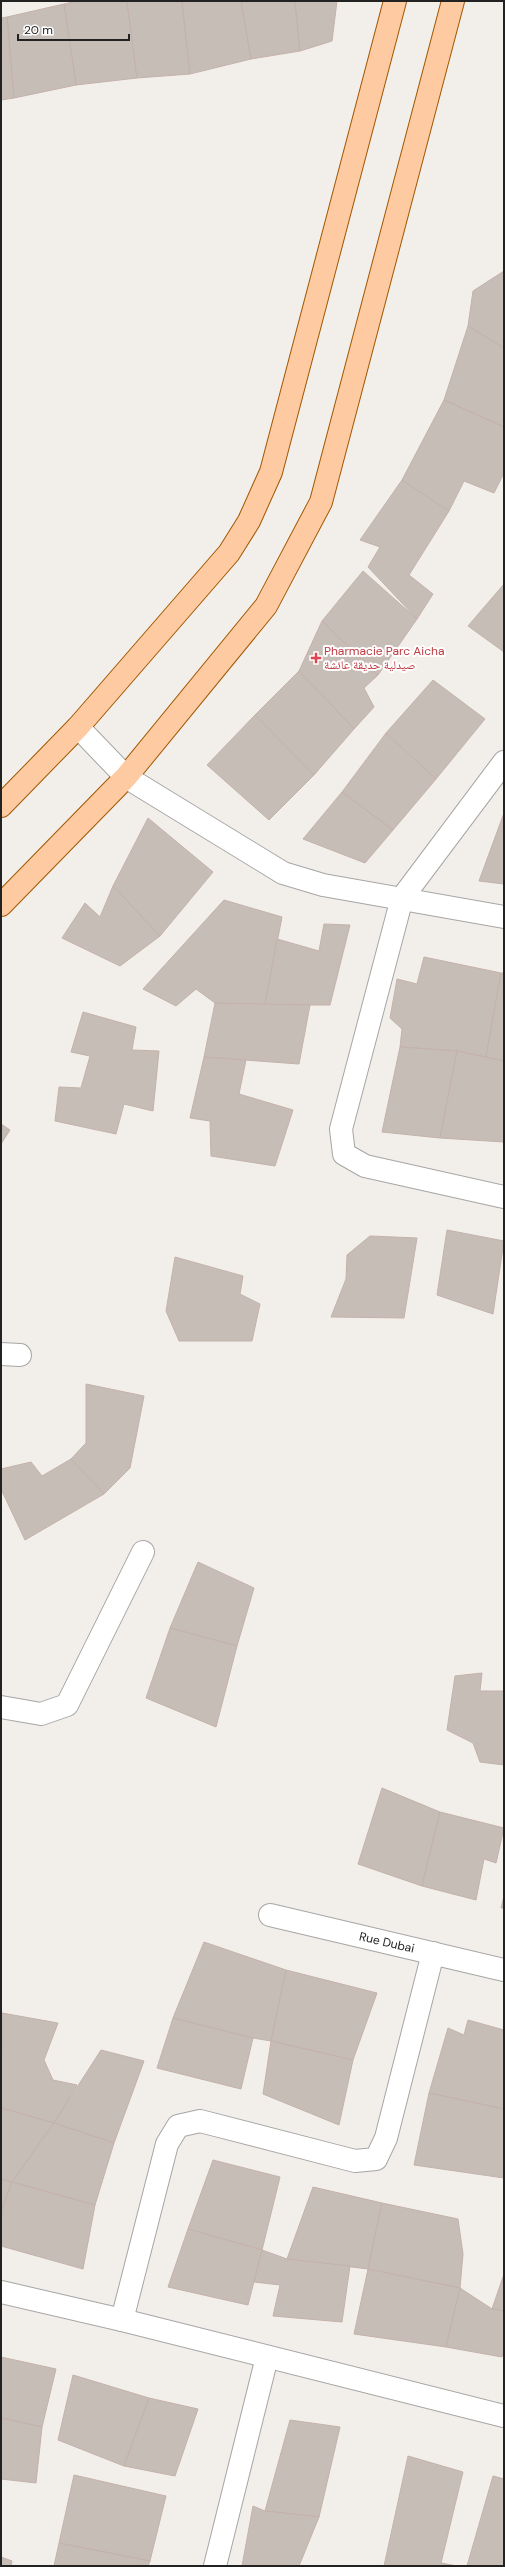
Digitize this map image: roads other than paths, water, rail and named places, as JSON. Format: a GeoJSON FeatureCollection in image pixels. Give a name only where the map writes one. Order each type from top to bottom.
{"type":"FeatureCollection","features":[{"type":"Feature","properties":{"kind":"main road"},"geometry":{"type":"LineString","coordinates":[[1,806],[78,727],[229,553],[249,521],[268,479],[395,1]]}},
{"type":"Feature","properties":{"kind":"main road"},"geometry":{"type":"LineString","coordinates":[[1,905],[126,776],[266,606],[321,502],[453,1]]}},
{"type":"Feature","properties":{"kind":"street"},"geometry":{"type":"LineString","coordinates":[[78,727],[126,776],[283,873],[323,885],[504,917]]}},
{"type":"Feature","properties":{"kind":"street"},"geometry":{"type":"LineString","coordinates":[[504,762],[402,898],[341,1129],[344,1154],[365,1166],[504,1197]]}},
{"type":"Feature","properties":{"kind":"street"},"geometry":{"type":"LineString","coordinates":[[1,1707],[41,1714],[67,1705],[143,1552]]}},
{"type":"Feature","properties":{"kind":"street","name":"Rue Dubai"},"geometry":{"type":"LineString","coordinates":[[270,1915],[504,1970]]}},
{"type":"Feature","properties":{"kind":"street"},"geometry":{"type":"LineString","coordinates":[[122,2320],[167,2144],[178,2126],[200,2121],[355,2161],[376,2159],[386,2138],[433,1953]]}},
{"type":"Feature","properties":{"kind":"street"},"geometry":{"type":"LineString","coordinates":[[1,2292],[122,2320],[504,2416]]}},
{"type":"Feature","properties":{"kind":"street"},"geometry":{"type":"LineString","coordinates":[[215,2566],[267,2357]]}},
{"type":"Feature","properties":{"kind":"place","name":"Pharmacie Parc Aicha صيدلية حديقة عائشة"},"geometry":{"type":"Point","coordinates":[316,658]}}]}
